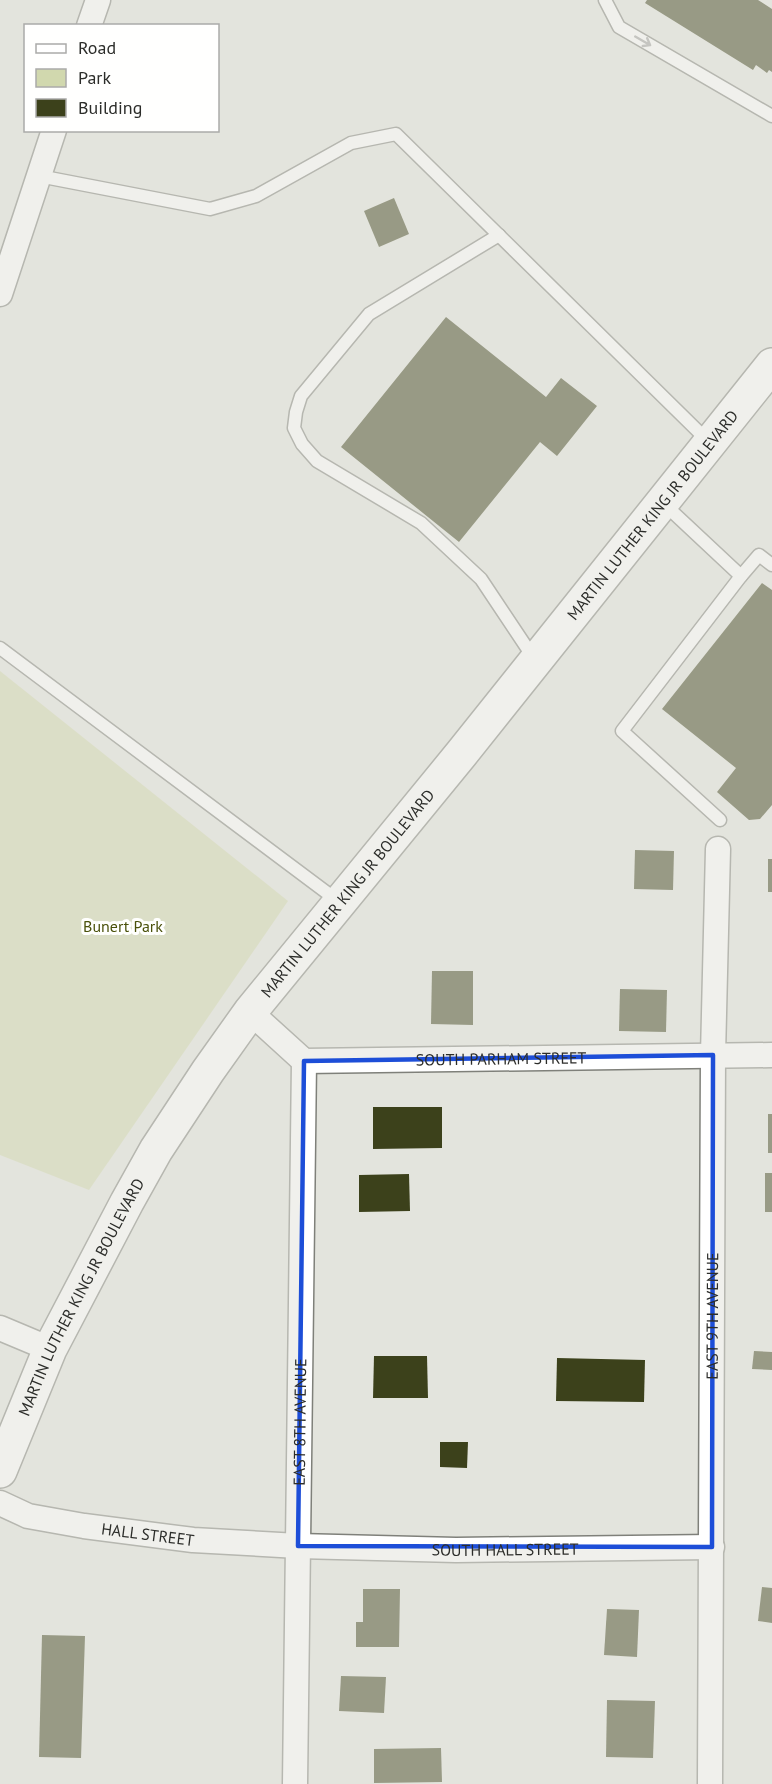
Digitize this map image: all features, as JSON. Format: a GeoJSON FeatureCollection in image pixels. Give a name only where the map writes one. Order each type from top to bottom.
{"type":"FeatureCollection","features":[{"type":"Feature","properties":{"kind":"main road","name":"MARTIN LUTHER KING JR BOULEVARD"},"geometry":{"type":"LineString","coordinates":[[0,1471],[50,1349],[156,1150],[208,1071],[250,1012],[772,365]]}},
{"type":"Feature","properties":{"kind":"street"},"geometry":{"type":"LineString","coordinates":[[90,24],[98,0]]}},
{"type":"Feature","properties":{"kind":"street"},"geometry":{"type":"LineString","coordinates":[[0,294],[53,132]]}},
{"type":"Feature","properties":{"kind":"street","name":"EAST 9TH AVENUE"},"geometry":{"type":"LineString","coordinates":[[710,1784],[713,1055],[718,849]]}},
{"type":"Feature","properties":{"kind":"street"},"geometry":{"type":"LineString","coordinates":[[250,1012],[304,1061]]}},
{"type":"Feature","properties":{"kind":"street","name":"SOUTH PARHAM STREET"},"geometry":{"type":"LineString","coordinates":[[304,1061],[772,1055]]}},
{"type":"Feature","properties":{"kind":"street","name":"EAST 8TH AVENUE"},"geometry":{"type":"LineString","coordinates":[[295,1784],[304,1061]]}},
{"type":"Feature","properties":{"kind":"street"},"geometry":{"type":"LineString","coordinates":[[0,1328],[50,1349]]}},
{"type":"Feature","properties":{"kind":"street","name":"HALL STREET"},"geometry":{"type":"LineString","coordinates":[[0,1503],[28,1516],[84,1526],[193,1540],[298,1546]]}},
{"type":"Feature","properties":{"kind":"street","name":"SOUTH HALL STREET"},"geometry":{"type":"LineString","coordinates":[[298,1546],[456,1550],[712,1548]]}},
{"type":"Feature","properties":{"kind":"lane"},"geometry":{"type":"LineString","coordinates":[[604,0],[620,27],[772,116]]}},
{"type":"Feature","properties":{"kind":"lane"},"geometry":{"type":"LineString","coordinates":[[39,176],[210,209],[256,196],[351,143],[396,134],[710,443]]}},
{"type":"Feature","properties":{"kind":"lane"},"geometry":{"type":"LineString","coordinates":[[499,236],[369,314],[302,396],[296,412],[294,428],[302,444],[317,461],[421,523],[480,579],[535,661]]}},
{"type":"Feature","properties":{"kind":"lane"},"geometry":{"type":"LineString","coordinates":[[663,502],[741,576]]}},
{"type":"Feature","properties":{"kind":"lane"},"geometry":{"type":"LineString","coordinates":[[720,820],[622,731],[759,555],[772,565]]}},
{"type":"Feature","properties":{"kind":"lane"},"geometry":{"type":"LineString","coordinates":[[0,648],[339,902]]}},
{"type":"Feature","properties":{"kind":"highlighted area"},"geometry":{"type":"Polygon","coordinates":[[[713,1055],[712,1547],[298,1546],[304,1061],[713,1055]]]}},
{"type":"Feature","properties":{"kind":"green space","name":"Bunert Park"},"geometry":{"type":"Polygon","coordinates":[[[0,671],[288,901],[89,1190],[0,1155],[0,671]]]}},
{"type":"Feature","properties":{"kind":"building"},"geometry":{"type":"Polygon","coordinates":[[[647,0],[758,0],[772,9],[772,72],[769,70],[767,73],[756,65],[753,70],[645,3],[647,0]]]}},
{"type":"Feature","properties":{"kind":"building"},"geometry":{"type":"Polygon","coordinates":[[[394,198],[409,234],[379,247],[364,211],[394,198]]]}},
{"type":"Feature","properties":{"kind":"building"},"geometry":{"type":"Polygon","coordinates":[[[446,317],[546,397],[561,378],[597,406],[557,456],[540,442],[459,542],[341,447],[446,317]]]}},
{"type":"Feature","properties":{"kind":"building"},"geometry":{"type":"Polygon","coordinates":[[[762,583],[772,590],[772,805],[760,819],[749,820],[717,792],[736,768],[662,709],[762,583]]]}},
{"type":"Feature","properties":{"kind":"building"},"geometry":{"type":"Polygon","coordinates":[[[635,850],[674,851],[673,890],[634,889],[635,850]]]}},
{"type":"Feature","properties":{"kind":"building"},"geometry":{"type":"Polygon","coordinates":[[[768,859],[772,859],[772,892],[768,892],[768,859]]]}},
{"type":"Feature","properties":{"kind":"building"},"geometry":{"type":"Polygon","coordinates":[[[432,971],[473,971],[473,1025],[431,1024],[432,971]]]}},
{"type":"Feature","properties":{"kind":"building"},"geometry":{"type":"Polygon","coordinates":[[[620,989],[667,990],[666,1032],[619,1031],[620,989]]]}},
{"type":"Feature","properties":{"kind":"building"},"geometry":{"type":"Polygon","coordinates":[[[373,1107],[442,1107],[442,1148],[373,1149],[373,1107]]]}},
{"type":"Feature","properties":{"kind":"building"},"geometry":{"type":"Polygon","coordinates":[[[768,1114],[772,1114],[772,1153],[768,1153],[768,1114]]]}},
{"type":"Feature","properties":{"kind":"building"},"geometry":{"type":"Polygon","coordinates":[[[765,1173],[772,1173],[772,1212],[765,1212],[765,1173]]]}},
{"type":"Feature","properties":{"kind":"building"},"geometry":{"type":"Polygon","coordinates":[[[409,1174],[410,1211],[359,1212],[359,1175],[409,1174]]]}},
{"type":"Feature","properties":{"kind":"building"},"geometry":{"type":"Polygon","coordinates":[[[754,1351],[772,1352],[772,1370],[752,1369],[754,1351]]]}},
{"type":"Feature","properties":{"kind":"building"},"geometry":{"type":"Polygon","coordinates":[[[374,1356],[427,1356],[428,1398],[373,1398],[374,1356]]]}},
{"type":"Feature","properties":{"kind":"building"},"geometry":{"type":"Polygon","coordinates":[[[557,1358],[645,1360],[644,1402],[556,1401],[557,1358]]]}},
{"type":"Feature","properties":{"kind":"building"},"geometry":{"type":"Polygon","coordinates":[[[440,1442],[468,1442],[467,1468],[440,1467],[440,1442]]]}},
{"type":"Feature","properties":{"kind":"building"},"geometry":{"type":"Polygon","coordinates":[[[762,1587],[772,1588],[772,1623],[758,1621],[762,1587]]]}},
{"type":"Feature","properties":{"kind":"building"},"geometry":{"type":"Polygon","coordinates":[[[363,1589],[400,1589],[399,1647],[356,1647],[356,1622],[363,1622],[363,1589]]]}},
{"type":"Feature","properties":{"kind":"building"},"geometry":{"type":"Polygon","coordinates":[[[607,1609],[639,1610],[637,1657],[604,1655],[607,1609]]]}},
{"type":"Feature","properties":{"kind":"building"},"geometry":{"type":"Polygon","coordinates":[[[42,1635],[85,1636],[81,1758],[39,1757],[42,1635]]]}},
{"type":"Feature","properties":{"kind":"building"},"geometry":{"type":"Polygon","coordinates":[[[341,1676],[386,1677],[384,1713],[339,1711],[341,1676]]]}},
{"type":"Feature","properties":{"kind":"building"},"geometry":{"type":"Polygon","coordinates":[[[607,1700],[655,1701],[653,1758],[606,1757],[607,1700]]]}},
{"type":"Feature","properties":{"kind":"building"},"geometry":{"type":"Polygon","coordinates":[[[441,1748],[442,1782],[374,1783],[374,1749],[441,1748]]]}}]}
